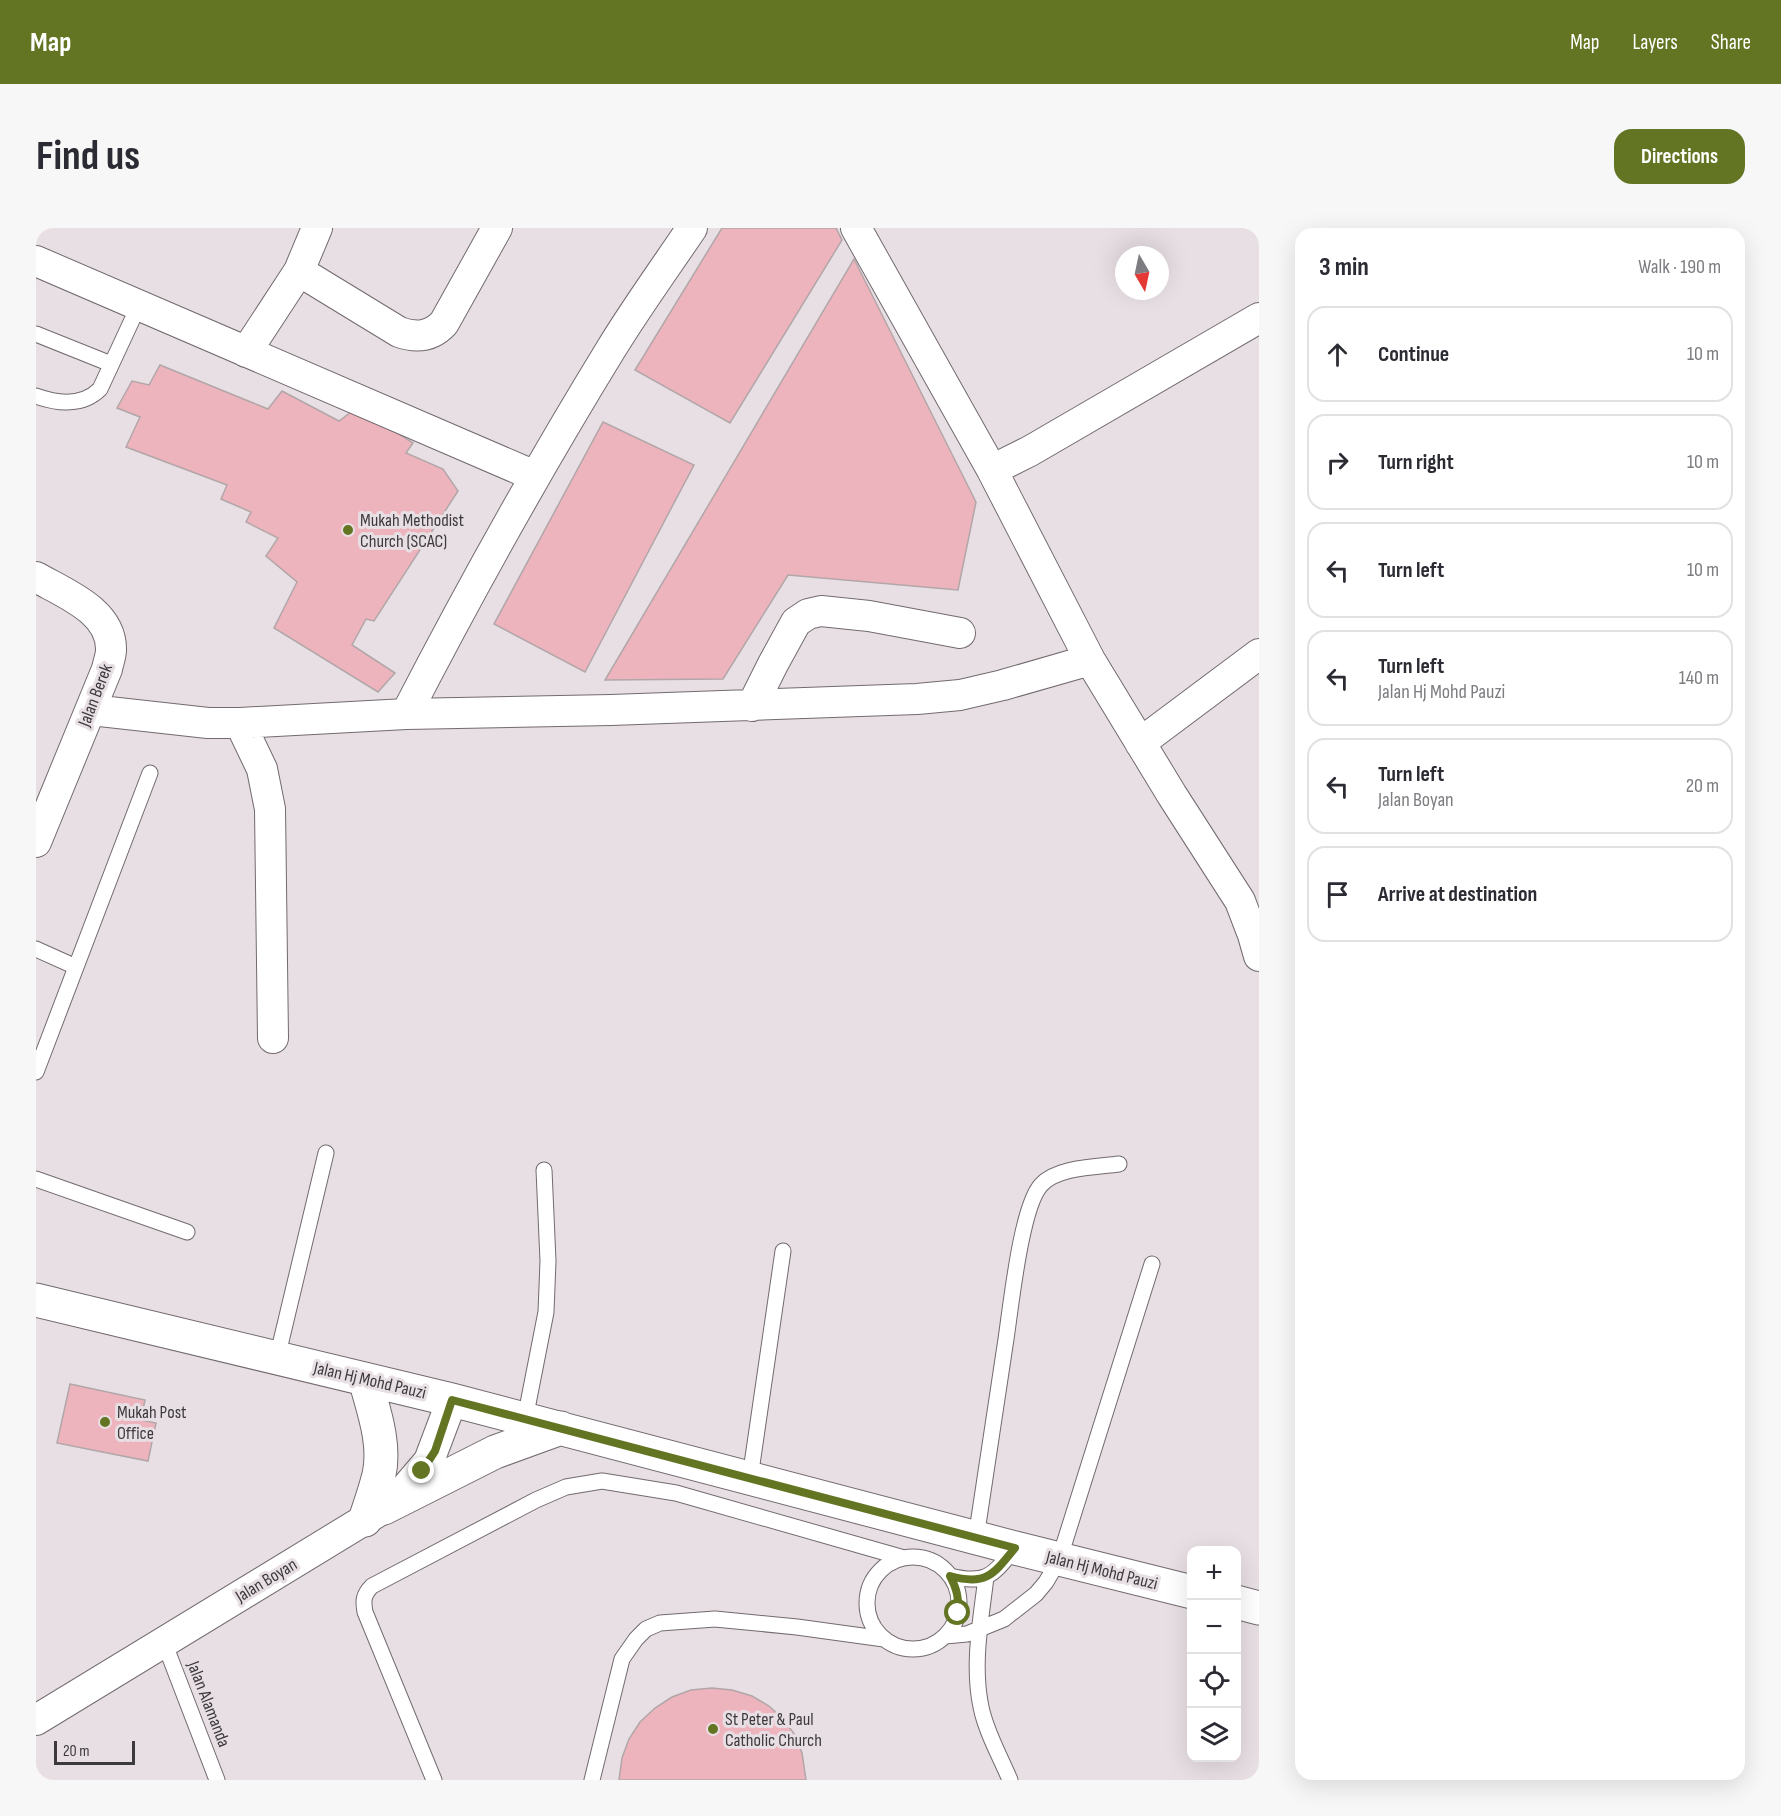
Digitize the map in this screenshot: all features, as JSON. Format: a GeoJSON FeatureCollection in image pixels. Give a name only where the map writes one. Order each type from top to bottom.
{"type":"FeatureCollection","features":[{"type":"Feature","properties":{"kind":"street"},"geometry":{"type":"LineString","coordinates":[[246,352],[299,271],[317,228]]}},
{"type":"Feature","properties":{"kind":"street"},"geometry":{"type":"LineString","coordinates":[[299,271],[399,332],[411,337],[426,336],[444,323],[497,228]]}},
{"type":"Feature","properties":{"kind":"street"},"geometry":{"type":"LineString","coordinates":[[406,714],[468,594],[535,476],[612,347],[692,228]]}},
{"type":"Feature","properties":{"kind":"street"},"geometry":{"type":"LineString","coordinates":[[856,228],[992,470],[1090,660],[1240,902],[1259,956]]}},
{"type":"Feature","properties":{"kind":"street"},"geometry":{"type":"LineString","coordinates":[[36,261],[535,476]]}},
{"type":"Feature","properties":{"kind":"street"},"geometry":{"type":"LineString","coordinates":[[992,470],[1040,445],[1259,318]]}},
{"type":"Feature","properties":{"kind":"street","name":"Jalan Berek"},"geometry":{"type":"LineString","coordinates":[[36,577],[85,605],[99,618],[108,634],[111,649],[107,669],[36,842]]}},
{"type":"Feature","properties":{"kind":"street"},"geometry":{"type":"LineString","coordinates":[[752,706],[796,622],[808,614],[821,611],[869,616],[960,633]]}},
{"type":"Feature","properties":{"kind":"street"},"geometry":{"type":"LineString","coordinates":[[1140,743],[1259,654]]}},
{"type":"Feature","properties":{"kind":"street"},"geometry":{"type":"LineString","coordinates":[[91,710],[208,723],[240,723],[406,714],[752,706],[917,699],[960,695],[1090,660]]}},
{"type":"Feature","properties":{"kind":"street"},"geometry":{"type":"LineString","coordinates":[[240,723],[262,769],[270,809],[273,1038]]}},
{"type":"Feature","properties":{"kind":"street","name":"Jalan Hj Mohd Pauzi"},"geometry":{"type":"LineString","coordinates":[[36,1300],[452,1400],[1059,1560],[1187,1591]]}},
{"type":"Feature","properties":{"kind":"street"},"geometry":{"type":"LineString","coordinates":[[364,1379],[380,1438],[380,1473],[375,1514]]}},
{"type":"Feature","properties":{"kind":"street","name":"Jalan Boyan"},"geometry":{"type":"LineString","coordinates":[[36,1720],[375,1514],[400,1496],[435,1451],[452,1400]]}},
{"type":"Feature","properties":{"kind":"street"},"geometry":{"type":"LineString","coordinates":[[375,1514],[495,1452],[561,1428]]}},
{"type":"Feature","properties":{"kind":"street"},"geometry":{"type":"LineString","coordinates":[[1241,1603],[1259,1608]]}},
{"type":"Feature","properties":{"kind":"lane"},"geometry":{"type":"LineString","coordinates":[[36,396],[70,402],[83,401],[93,396],[100,389],[139,305]]}},
{"type":"Feature","properties":{"kind":"lane"},"geometry":{"type":"LineString","coordinates":[[36,334],[111,364]]}},
{"type":"Feature","properties":{"kind":"lane"},"geometry":{"type":"LineString","coordinates":[[36,1072],[150,773]]}},
{"type":"Feature","properties":{"kind":"lane"},"geometry":{"type":"LineString","coordinates":[[36,949],[75,967]]}},
{"type":"Feature","properties":{"kind":"lane"},"geometry":{"type":"LineString","coordinates":[[277,1358],[326,1153]]}},
{"type":"Feature","properties":{"kind":"lane"},"geometry":{"type":"LineString","coordinates":[[976,1538],[1013,1290],[1025,1225],[1035,1196],[1041,1185],[1064,1172],[1119,1164]]}},
{"type":"Feature","properties":{"kind":"lane"},"geometry":{"type":"LineString","coordinates":[[525,1419],[546,1312],[548,1261],[544,1170]]}},
{"type":"Feature","properties":{"kind":"lane"},"geometry":{"type":"LineString","coordinates":[[36,1179],[187,1232]]}},
{"type":"Feature","properties":{"kind":"lane"},"geometry":{"type":"LineString","coordinates":[[750,1478],[783,1251]]}},
{"type":"Feature","properties":{"kind":"lane"},"geometry":{"type":"LineString","coordinates":[[945,1636],[967,1634],[1004,1619],[1028,1602],[1046,1582],[1059,1560],[1152,1264]]}},
{"type":"Feature","properties":{"kind":"lane"},"geometry":{"type":"LineString","coordinates":[[434,1780],[365,1612],[363,1601],[365,1593],[372,1586],[536,1500],[566,1487],[602,1480],[676,1493],[904,1558]]}},
{"type":"Feature","properties":{"kind":"lane"},"geometry":{"type":"LineString","coordinates":[[950,1576],[965,1580],[986,1577],[995,1572],[1015,1548]]}},
{"type":"Feature","properties":{"kind":"lane"},"geometry":{"type":"LineString","coordinates":[[592,1780],[622,1659],[646,1629],[660,1623],[715,1619],[797,1627],[884,1640],[908,1649],[922,1648],[945,1636],[958,1613],[956,1587],[941,1567],[929,1560],[917,1557],[904,1558],[880,1570],[868,1592],[867,1606],[869,1618],[884,1640]]}},
{"type":"Feature","properties":{"kind":"lane"},"geometry":{"type":"LineString","coordinates":[[986,1577],[979,1630],[978,1685],[981,1708],[990,1735],[1010,1780]]}},
{"type":"Feature","properties":{"kind":"lane","name":"Jalan Alamanda"},"geometry":{"type":"LineString","coordinates":[[164,1642],[217,1780]]}},
{"type":"Feature","properties":{"kind":"building"},"geometry":{"type":"Polygon","coordinates":[[[722,228],[836,228],[842,240],[730,423],[635,370],[722,228]]]}},
{"type":"Feature","properties":{"kind":"building"},"geometry":{"type":"Polygon","coordinates":[[[854,259],[976,502],[958,590],[788,575],[723,679],[605,680],[854,259]]]}},
{"type":"Feature","properties":{"kind":"building","name":"Mukah Methodist Church (SCAC)"},"geometry":{"type":"Polygon","coordinates":[[[160,365],[268,409],[282,391],[339,421],[351,412],[376,419],[413,443],[406,453],[443,469],[458,491],[374,621],[366,619],[352,645],[395,673],[378,692],[274,628],[297,582],[266,556],[278,538],[246,522],[251,512],[221,499],[227,485],[126,447],[140,417],[117,408],[132,381],[149,385],[160,365]]]}},
{"type":"Feature","properties":{"kind":"building"},"geometry":{"type":"Polygon","coordinates":[[[603,422],[694,465],[585,672],[494,624],[603,422]]]}},
{"type":"Feature","properties":{"kind":"building","name":"Mukah Post Office"},"geometry":{"type":"Polygon","coordinates":[[[70,1384],[145,1400],[141,1420],[156,1423],[148,1461],[57,1443],[70,1384]]]}},
{"type":"Feature","properties":{"kind":"building","name":"St Peter & Paul Catholic Church"},"geometry":{"type":"Polygon","coordinates":[[[712,1688],[732,1690],[752,1696],[769,1706],[784,1720],[795,1735],[802,1753],[806,1780],[619,1780],[622,1758],[629,1739],[640,1722],[672,1697],[691,1690],[712,1688]]]}},
{"type":"Feature","properties":{"kind":"place","name":"Mukah Methodist Church (SCAC)"},"geometry":{"type":"Point","coordinates":[348,530]}},
{"type":"Feature","properties":{"kind":"place","name":"Mukah Post Office"},"geometry":{"type":"Point","coordinates":[105,1422]}},
{"type":"Feature","properties":{"kind":"place","name":"St Peter & Paul Catholic Church"},"geometry":{"type":"Point","coordinates":[713,1729]}},
{"type":"Feature","properties":{"kind":"route"},"geometry":{"type":"LineString","coordinates":[[422,1471],[435,1451],[452,1400],[1015,1548],[995,1572],[986,1577],[965,1580],[950,1576],[959,1600],[958,1613]]}}]}
